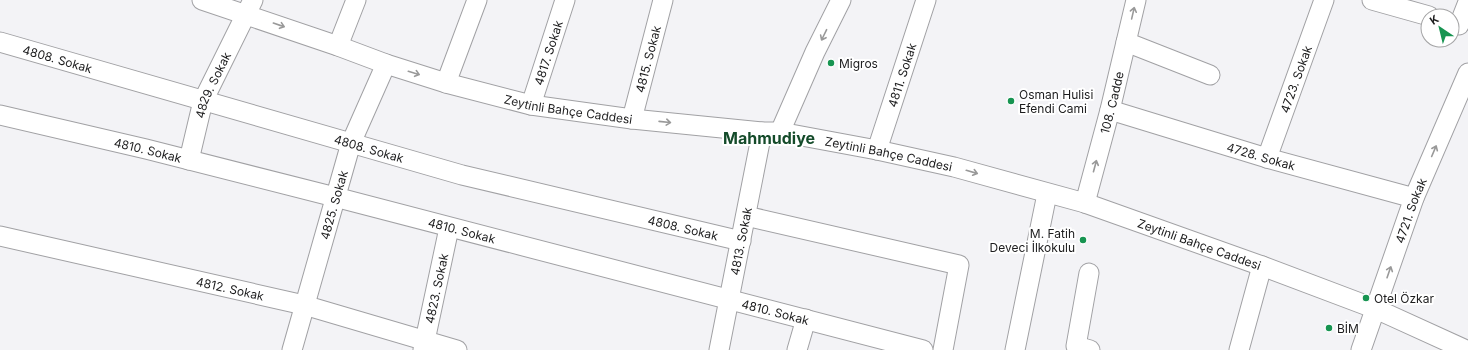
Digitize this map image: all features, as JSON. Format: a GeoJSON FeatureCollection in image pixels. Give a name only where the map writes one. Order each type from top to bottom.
{"type":"FeatureCollection","features":[{"type":"Feature","properties":{"kind":"street","name":"Zeytinli Bahçe Caddesi"},"geometry":{"type":"LineString","coordinates":[[202,0],[250,7],[338,46],[386,64],[446,83],[531,105],[632,119],[771,132],[877,150],[954,167],[1085,204],[1262,266],[1376,309],[1466,350]]}},
{"type":"Feature","properties":{"kind":"street"},"geometry":{"type":"LineString","coordinates":[[338,46],[356,0]]}},
{"type":"Feature","properties":{"kind":"street"},"geometry":{"type":"LineString","coordinates":[[446,83],[477,0]]}},
{"type":"Feature","properties":{"kind":"street","name":"4817. Sokak"},"geometry":{"type":"LineString","coordinates":[[531,105],[565,0]]}},
{"type":"Feature","properties":{"kind":"street","name":"4815. Sokak"},"geometry":{"type":"LineString","coordinates":[[632,119],[663,0]]}},
{"type":"Feature","properties":{"kind":"street","name":"4813. Sokak"},"geometry":{"type":"LineString","coordinates":[[719,350],[746,216],[771,132],[815,52],[841,0]]}},
{"type":"Feature","properties":{"kind":"street","name":"4811. Sokak"},"geometry":{"type":"LineString","coordinates":[[877,150],[926,0]]}},
{"type":"Feature","properties":{"kind":"street","name":"108. Cadde"},"geometry":{"type":"LineString","coordinates":[[1085,204],[1110,110],[1136,0]]}},
{"type":"Feature","properties":{"kind":"street","name":"4723. Sokak"},"geometry":{"type":"LineString","coordinates":[[1267,158],[1324,0]]}},
{"type":"Feature","properties":{"kind":"street"},"geometry":{"type":"LineString","coordinates":[[1372,0],[1420,13]]}},
{"type":"Feature","properties":{"kind":"street"},"geometry":{"type":"LineString","coordinates":[[1460,25],[1468,2]]}},
{"type":"Feature","properties":{"kind":"street","name":"4829. Sokak"},"geometry":{"type":"LineString","coordinates":[[189,160],[204,101],[250,7]]}},
{"type":"Feature","properties":{"kind":"street","name":"4808. Sokak"},"geometry":{"type":"LineString","coordinates":[[0,42],[462,174],[741,241]]}},
{"type":"Feature","properties":{"kind":"street"},"geometry":{"type":"LineString","coordinates":[[1126,42],[1210,75]]}},
{"type":"Feature","properties":{"kind":"street","name":"4825. Sokak"},"geometry":{"type":"LineString","coordinates":[[292,350],[351,143],[386,64]]}},
{"type":"Feature","properties":{"kind":"street","name":"4721. Sokak"},"geometry":{"type":"LineString","coordinates":[[1361,350],[1414,198],[1468,73]]}},
{"type":"Feature","properties":{"kind":"street","name":"4728. Sokak"},"geometry":{"type":"LineString","coordinates":[[1110,110],[1267,158],[1414,198]]}},
{"type":"Feature","properties":{"kind":"street","name":"4810. Sokak"},"geometry":{"type":"LineString","coordinates":[[0,115],[336,196],[449,228],[806,319],[877,344],[923,350]]}},
{"type":"Feature","properties":{"kind":"street"},"geometry":{"type":"LineString","coordinates":[[1015,350],[1047,194]]}},
{"type":"Feature","properties":{"kind":"street"},"geometry":{"type":"LineString","coordinates":[[746,216],[959,265],[943,350]]}},
{"type":"Feature","properties":{"kind":"street","name":"4823. Sokak"},"geometry":{"type":"LineString","coordinates":[[424,346],[449,228]]}},
{"type":"Feature","properties":{"kind":"street","name":"4812. Sokak"},"geometry":{"type":"LineString","coordinates":[[0,236],[304,305],[424,346],[457,350]]}},
{"type":"Feature","properties":{"kind":"street"},"geometry":{"type":"LineString","coordinates":[[1239,350],[1262,266]]}},
{"type":"Feature","properties":{"kind":"street"},"geometry":{"type":"LineString","coordinates":[[1089,273],[1076,346],[1090,350]]}},
{"type":"Feature","properties":{"kind":"street"},"geometry":{"type":"LineString","coordinates":[[797,350],[806,319]]}},
{"type":"Feature","properties":{"kind":"place","name":"Migros"},"geometry":{"type":"Point","coordinates":[831,63]}},
{"type":"Feature","properties":{"kind":"place","name":"Osman Hulisi Efendi Cami"},"geometry":{"type":"Point","coordinates":[1011,101]}},
{"type":"Feature","properties":{"kind":"place","name":"M. Fatih Deveci İlkokulu"},"geometry":{"type":"Point","coordinates":[1083,240]}},
{"type":"Feature","properties":{"kind":"place","name":"Otel Özkar"},"geometry":{"type":"Point","coordinates":[1366,298]}},
{"type":"Feature","properties":{"kind":"place","name":"BİM"},"geometry":{"type":"Point","coordinates":[1329,328]}},
{"type":"Feature","properties":{"kind":"district","name":"Mahmudiye"},"geometry":{"type":"Point","coordinates":[769,138]}}]}
